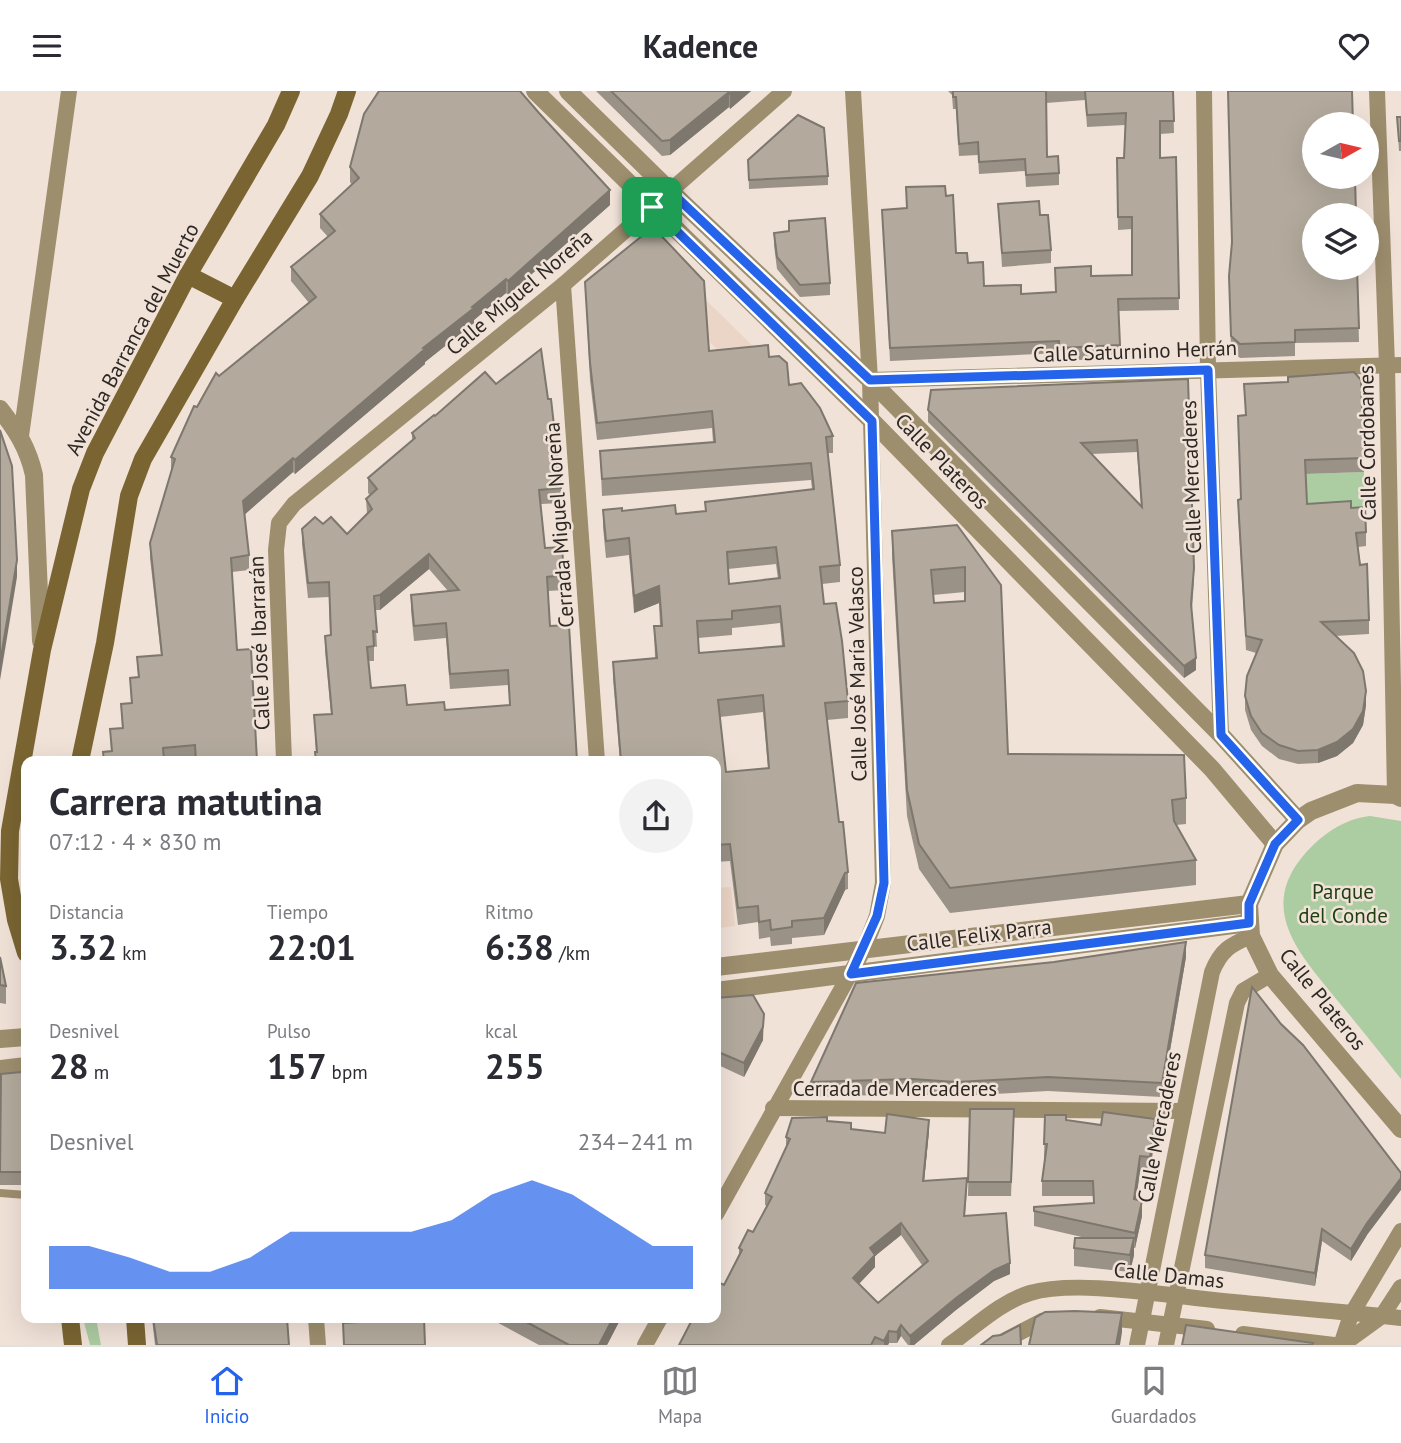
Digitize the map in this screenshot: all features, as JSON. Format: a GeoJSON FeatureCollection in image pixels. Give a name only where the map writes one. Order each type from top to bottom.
{"type":"FeatureCollection","features":[{"type":"Feature","properties":{"kind":"main road","name":"Avenida Barranca del Muerto"},"geometry":{"type":"LineString","coordinates":[[23,756],[42,650],[81,489],[90,465],[188,275],[276,125],[291,91]]}},
{"type":"Feature","properties":{"kind":"main road"},"geometry":{"type":"LineString","coordinates":[[81,756],[105,643],[130,496],[143,459],[310,176],[347,91]]}},
{"type":"Feature","properties":{"kind":"main road"},"geometry":{"type":"LineString","coordinates":[[188,275],[235,299]]}},
{"type":"Feature","properties":{"kind":"main road","name":"Avenida Barranca del Muerto"},"geometry":{"type":"LineString","coordinates":[[21,769],[10,831],[9,879],[21,936]]}},
{"type":"Feature","properties":{"kind":"main road"},"geometry":{"type":"LineString","coordinates":[[71,1323],[73,1345]]}},
{"type":"Feature","properties":{"kind":"main road"},"geometry":{"type":"LineString","coordinates":[[135,1323],[137,1345]]}},
{"type":"Feature","properties":{"kind":"street"},"geometry":{"type":"LineString","coordinates":[[21,436],[69,91]]}},
{"type":"Feature","properties":{"kind":"street","name":"Calle Plateros"},"geometry":{"type":"LineString","coordinates":[[535,91],[872,421],[1212,769],[1275,844]]}},
{"type":"Feature","properties":{"kind":"street","name":"Calle Plateros"},"geometry":{"type":"LineString","coordinates":[[568,91],[870,380],[1221,735],[1298,820]]}},
{"type":"Feature","properties":{"kind":"street","name":"Calle Miguel Noreña"},"geometry":{"type":"LineString","coordinates":[[279,523],[294,504],[563,285],[784,91]]}},
{"type":"Feature","properties":{"kind":"street","name":"Calle José María Velasco"},"geometry":{"type":"LineString","coordinates":[[721,1205],[864,949],[877,916],[884,883],[872,421],[853,91]]}},
{"type":"Feature","properties":{"kind":"street","name":"Calle Mercaderes"},"geometry":{"type":"LineString","coordinates":[[1204,91],[1208,370],[1221,735]]}},
{"type":"Feature","properties":{"kind":"street","name":"Calle Cordobanes"},"geometry":{"type":"LineString","coordinates":[[1377,91],[1394,365],[1398,796]]}},
{"type":"Feature","properties":{"kind":"street","name":"Cerrada Miguel Noreña"},"geometry":{"type":"LineString","coordinates":[[563,285],[597,756]]}},
{"type":"Feature","properties":{"kind":"street","name":"Calle Saturnino Herrán"},"geometry":{"type":"LineString","coordinates":[[870,380],[1394,365]]}},
{"type":"Feature","properties":{"kind":"street"},"geometry":{"type":"LineString","coordinates":[[0,409],[21,436],[30,456],[34,475],[42,650]]}},
{"type":"Feature","properties":{"kind":"street","name":"Calle José Ibarrarán"},"geometry":{"type":"LineString","coordinates":[[279,523],[276,550],[284,756]]}},
{"type":"Feature","properties":{"kind":"street","name":"Calle Plateros"},"geometry":{"type":"LineString","coordinates":[[1398,796],[1357,793],[1311,811],[1298,820],[1275,844],[1249,904],[1250,930],[1270,975],[1401,1129]]}},
{"type":"Feature","properties":{"kind":"street","name":"Calle Felix Parra"},"geometry":{"type":"LineString","coordinates":[[721,966],[1249,904]]}},
{"type":"Feature","properties":{"kind":"street","name":"Calle Mercaderes"},"geometry":{"type":"LineString","coordinates":[[1137,1345],[1212,972],[1218,956],[1250,930]]}},
{"type":"Feature","properties":{"kind":"street","name":"Calle Felix Parra"},"geometry":{"type":"LineString","coordinates":[[721,990],[1250,930]]}},
{"type":"Feature","properties":{"kind":"street"},"geometry":{"type":"LineString","coordinates":[[1166,1345],[1237,1003],[1251,985],[1270,975]]}},
{"type":"Feature","properties":{"kind":"street"},"geometry":{"type":"LineString","coordinates":[[0,1039],[21,1037]]}},
{"type":"Feature","properties":{"kind":"street"},"geometry":{"type":"LineString","coordinates":[[0,1069],[21,1067]]}},
{"type":"Feature","properties":{"kind":"street","name":"Cerrada de Mercaderes"},"geometry":{"type":"LineString","coordinates":[[774,1108],[1184,1111]]}},
{"type":"Feature","properties":{"kind":"street"},"geometry":{"type":"LineString","coordinates":[[1341,1345],[1351,1315],[1401,1231]]}},
{"type":"Feature","properties":{"kind":"street"},"geometry":{"type":"LineString","coordinates":[[1341,1345],[1382,1316],[1401,1287]]}},
{"type":"Feature","properties":{"kind":"street","name":"Calle Damas"},"geometry":{"type":"LineString","coordinates":[[949,1345],[1002,1307],[1028,1293],[1052,1289],[1083,1288],[1147,1293],[1401,1318]]}},
{"type":"Feature","properties":{"kind":"street"},"geometry":{"type":"LineString","coordinates":[[996,1345],[1014,1333],[1042,1321],[1071,1318],[1142,1321],[1334,1345]]}},
{"type":"Feature","properties":{"kind":"street"},"geometry":{"type":"LineString","coordinates":[[316,1323],[318,1345]]}},
{"type":"Feature","properties":{"kind":"street"},"geometry":{"type":"LineString","coordinates":[[645,1345],[657,1323]]}},
{"type":"Feature","properties":{"kind":"lane"},"geometry":{"type":"LineString","coordinates":[[0,1193],[21,1195]]}},
{"type":"Feature","properties":{"kind":"shaded area"},"geometry":{"type":"Polygon","coordinates":[[[704,298],[768,361],[731,365],[710,342],[704,298]]]}},
{"type":"Feature","properties":{"kind":"shaded area"},"geometry":{"type":"Polygon","coordinates":[[[731,887],[735,926],[721,928],[721,888],[731,887]]]}},
{"type":"Feature","properties":{"kind":"green space"},"geometry":{"type":"Polygon","coordinates":[[[1364,472],[1365,510],[1306,511],[1305,474],[1364,472]]]}},
{"type":"Feature","properties":{"kind":"green space","name":"Parque del Conde"},"geometry":{"type":"Polygon","coordinates":[[[1370,816],[1401,821],[1401,1079],[1310,967],[1290,932],[1284,914],[1284,896],[1290,876],[1303,856],[1333,829],[1370,816]]]}},
{"type":"Feature","properties":{"kind":"green space"},"geometry":{"type":"Polygon","coordinates":[[[84,1323],[97,1323],[101,1345],[90,1345],[84,1323]]]}},
{"type":"Feature","properties":{"kind":"building"},"geometry":{"type":"Polygon","coordinates":[[[379,91],[520,91],[610,190],[508,281],[506,279],[472,307],[474,308],[423,348],[425,349],[295,460],[293,458],[243,501],[249,555],[231,558],[237,650],[251,649],[257,756],[196,756],[195,745],[163,748],[164,756],[103,756],[103,752],[112,751],[110,729],[123,728],[121,704],[132,703],[130,678],[139,677],[137,657],[162,655],[150,543],[175,459],[171,457],[194,406],[197,407],[216,373],[219,376],[316,297],[291,267],[335,231],[320,214],[359,178],[350,167],[364,114],[379,91]]]}},
{"type":"Feature","properties":{"kind":"building"},"geometry":{"type":"Polygon","coordinates":[[[611,91],[734,91],[730,94],[729,92],[670,140],[662,141],[611,91]]]}},
{"type":"Feature","properties":{"kind":"building"},"geometry":{"type":"Polygon","coordinates":[[[953,91],[1046,91],[1047,157],[1058,156],[1059,173],[1026,175],[1025,159],[979,162],[978,142],[959,144],[956,97],[953,97],[953,91]]]}},
{"type":"Feature","properties":{"kind":"building"},"geometry":{"type":"Polygon","coordinates":[[[1085,91],[1173,91],[1174,121],[1160,121],[1160,158],[1176,157],[1179,298],[1118,299],[1120,345],[1059,348],[1059,341],[890,348],[882,210],[907,208],[906,187],[945,186],[946,196],[953,195],[956,253],[967,253],[968,263],[983,262],[984,286],[1021,285],[1021,294],[1056,292],[1055,268],[1091,266],[1091,276],[1132,275],[1132,217],[1118,217],[1117,158],[1124,158],[1126,113],[1087,115],[1085,91]]]}},
{"type":"Feature","properties":{"kind":"building"},"geometry":{"type":"Polygon","coordinates":[[[1228,91],[1352,91],[1353,112],[1302,112],[1302,189],[1355,189],[1356,203],[1302,203],[1302,280],[1357,280],[1359,328],[1295,330],[1295,342],[1240,344],[1231,336],[1229,276],[1232,242],[1228,91]]]}},
{"type":"Feature","properties":{"kind":"building"},"geometry":{"type":"Polygon","coordinates":[[[798,115],[824,128],[828,176],[749,180],[748,160],[798,115]]]}},
{"type":"Feature","properties":{"kind":"building"},"geometry":{"type":"Polygon","coordinates":[[[1397,117],[1401,117],[1401,141],[1399,141],[1397,117]]]}},
{"type":"Feature","properties":{"kind":"building"},"geometry":{"type":"Polygon","coordinates":[[[1039,201],[1040,215],[1048,215],[1051,250],[1002,253],[998,204],[1039,201]]]}},
{"type":"Feature","properties":{"kind":"building"},"geometry":{"type":"Polygon","coordinates":[[[825,218],[830,283],[800,285],[777,257],[774,233],[789,231],[789,221],[825,218]]]}},
{"type":"Feature","properties":{"kind":"building"},"geometry":{"type":"Polygon","coordinates":[[[653,227],[704,281],[709,351],[768,345],[769,357],[779,356],[787,363],[789,385],[801,383],[820,408],[833,436],[826,437],[840,565],[820,567],[824,604],[836,603],[848,701],[825,703],[839,822],[843,822],[848,872],[845,873],[824,918],[792,921],[792,927],[771,930],[770,920],[759,922],[758,906],[738,908],[730,844],[721,845],[721,756],[621,756],[613,662],[657,658],[654,626],[662,626],[659,586],[634,596],[629,538],[606,541],[603,510],[622,508],[622,511],[675,505],[676,514],[706,511],[705,502],[814,489],[811,463],[602,479],[600,451],[715,442],[712,411],[597,423],[585,282],[653,227]],[[776,547],[727,552],[729,584],[780,578],[776,547]],[[780,606],[732,611],[732,619],[697,621],[699,653],[784,646],[780,606]],[[763,695],[718,700],[726,772],[769,768],[763,695]]]}},
{"type":"Feature","properties":{"kind":"building"},"geometry":{"type":"Polygon","coordinates":[[[541,349],[548,399],[551,399],[561,488],[539,490],[545,548],[562,547],[564,575],[547,577],[550,626],[569,625],[577,756],[315,756],[314,715],[332,714],[325,636],[331,635],[329,582],[308,583],[302,529],[315,517],[323,524],[331,517],[347,534],[372,509],[366,499],[377,489],[368,478],[415,438],[412,433],[485,372],[496,384],[541,349]],[[429,554],[380,595],[374,596],[377,632],[373,631],[374,646],[367,647],[371,688],[405,685],[407,705],[444,702],[445,710],[510,705],[508,670],[450,674],[446,623],[414,626],[411,595],[459,590],[429,554]]]}},
{"type":"Feature","properties":{"kind":"building"},"geometry":{"type":"Polygon","coordinates":[[[1354,372],[1361,380],[1364,458],[1305,460],[1307,504],[1351,501],[1351,508],[1365,507],[1366,532],[1356,533],[1360,565],[1367,564],[1369,620],[1321,622],[1354,653],[1363,671],[1366,691],[1363,711],[1353,729],[1337,742],[1318,750],[1298,751],[1279,745],[1262,733],[1251,716],[1245,696],[1247,676],[1262,640],[1246,636],[1238,500],[1241,499],[1238,416],[1246,415],[1244,384],[1288,382],[1288,377],[1354,372]]]}},
{"type":"Feature","properties":{"kind":"building"},"geometry":{"type":"Polygon","coordinates":[[[1188,379],[1194,568],[1191,604],[1196,658],[1184,666],[928,410],[931,390],[1188,379]],[[1137,440],[1081,443],[1142,507],[1137,440]]]}},
{"type":"Feature","properties":{"kind":"building"},"geometry":{"type":"Polygon","coordinates":[[[0,430],[12,466],[17,560],[0,663],[0,430]]]}},
{"type":"Feature","properties":{"kind":"building"},"geometry":{"type":"Polygon","coordinates":[[[957,525],[1001,585],[1008,754],[1184,755],[1186,798],[1172,800],[1174,821],[1196,860],[950,888],[919,844],[907,790],[892,531],[957,525]],[[965,567],[931,570],[934,603],[965,601],[965,567]]]}},
{"type":"Feature","properties":{"kind":"building"},"geometry":{"type":"Polygon","coordinates":[[[1186,942],[1162,1083],[1048,1077],[956,1082],[912,1079],[811,1082],[856,983],[1054,962],[1186,942]]]}},
{"type":"Feature","properties":{"kind":"building"},"geometry":{"type":"Polygon","coordinates":[[[0,957],[6,986],[0,985],[0,957]]]}},
{"type":"Feature","properties":{"kind":"building"},"geometry":{"type":"Polygon","coordinates":[[[1252,987],[1281,1024],[1303,1045],[1401,1173],[1401,1178],[1351,1249],[1322,1229],[1315,1273],[1205,1255],[1252,987]]]}},
{"type":"Feature","properties":{"kind":"building"},"geometry":{"type":"Polygon","coordinates":[[[753,995],[764,1014],[763,1027],[744,1063],[721,1053],[721,998],[753,995]]]}},
{"type":"Feature","properties":{"kind":"building"},"geometry":{"type":"Polygon","coordinates":[[[21,1072],[21,1172],[0,1172],[1,1074],[21,1072]]]}},
{"type":"Feature","properties":{"kind":"building"},"geometry":{"type":"Polygon","coordinates":[[[970,1109],[1014,1109],[1011,1182],[968,1182],[970,1109]]]}},
{"type":"Feature","properties":{"kind":"building"},"geometry":{"type":"Polygon","coordinates":[[[1103,1112],[1155,1119],[1150,1157],[1140,1156],[1134,1199],[1142,1201],[1135,1233],[1034,1211],[1034,1207],[1094,1203],[1093,1181],[1042,1181],[1047,1144],[1044,1144],[1045,1115],[1066,1115],[1066,1120],[1101,1125],[1103,1112]]]}},
{"type":"Feature","properties":{"kind":"building"},"geometry":{"type":"Polygon","coordinates":[[[887,1114],[929,1120],[923,1181],[967,1178],[964,1216],[1006,1213],[1010,1263],[994,1270],[910,1336],[901,1325],[897,1332],[889,1331],[884,1341],[875,1337],[871,1345],[679,1345],[690,1323],[721,1323],[721,1284],[724,1285],[742,1250],[739,1248],[748,1230],[753,1232],[772,1197],[765,1193],[790,1139],[786,1137],[792,1118],[827,1117],[827,1121],[851,1123],[851,1129],[885,1133],[887,1114]],[[901,1223],[870,1248],[875,1255],[853,1278],[878,1303],[928,1261],[901,1223]]]}},
{"type":"Feature","properties":{"kind":"building"},"geometry":{"type":"Polygon","coordinates":[[[1075,1238],[1134,1238],[1130,1255],[1074,1248],[1075,1238]]]}},
{"type":"Feature","properties":{"kind":"building"},"geometry":{"type":"Polygon","coordinates":[[[1045,1312],[1122,1313],[1116,1345],[1029,1345],[1035,1318],[1045,1312]]]}},
{"type":"Feature","properties":{"kind":"building"},"geometry":{"type":"Polygon","coordinates":[[[154,1323],[287,1323],[289,1345],[157,1345],[154,1323]]]}},
{"type":"Feature","properties":{"kind":"building"},"geometry":{"type":"Polygon","coordinates":[[[343,1323],[424,1323],[425,1345],[344,1345],[343,1323]]]}},
{"type":"Feature","properties":{"kind":"building"},"geometry":{"type":"Polygon","coordinates":[[[528,1323],[610,1323],[599,1345],[569,1345],[528,1323]]]}},
{"type":"Feature","properties":{"kind":"building"},"geometry":{"type":"Polygon","coordinates":[[[1020,1325],[1021,1345],[981,1345],[993,1336],[1020,1325]]]}},
{"type":"Feature","properties":{"kind":"building"},"geometry":{"type":"Polygon","coordinates":[[[1186,1325],[1313,1343],[1182,1345],[1186,1325]]]}},
{"type":"Feature","properties":{"kind":"route"},"geometry":{"type":"LineString","coordinates":[[669,190],[870,380],[1208,370],[1221,735],[1298,820],[1275,844],[1249,904],[1249,923],[851,974],[877,916],[884,883],[872,421],[652,207],[669,190]]}}]}
